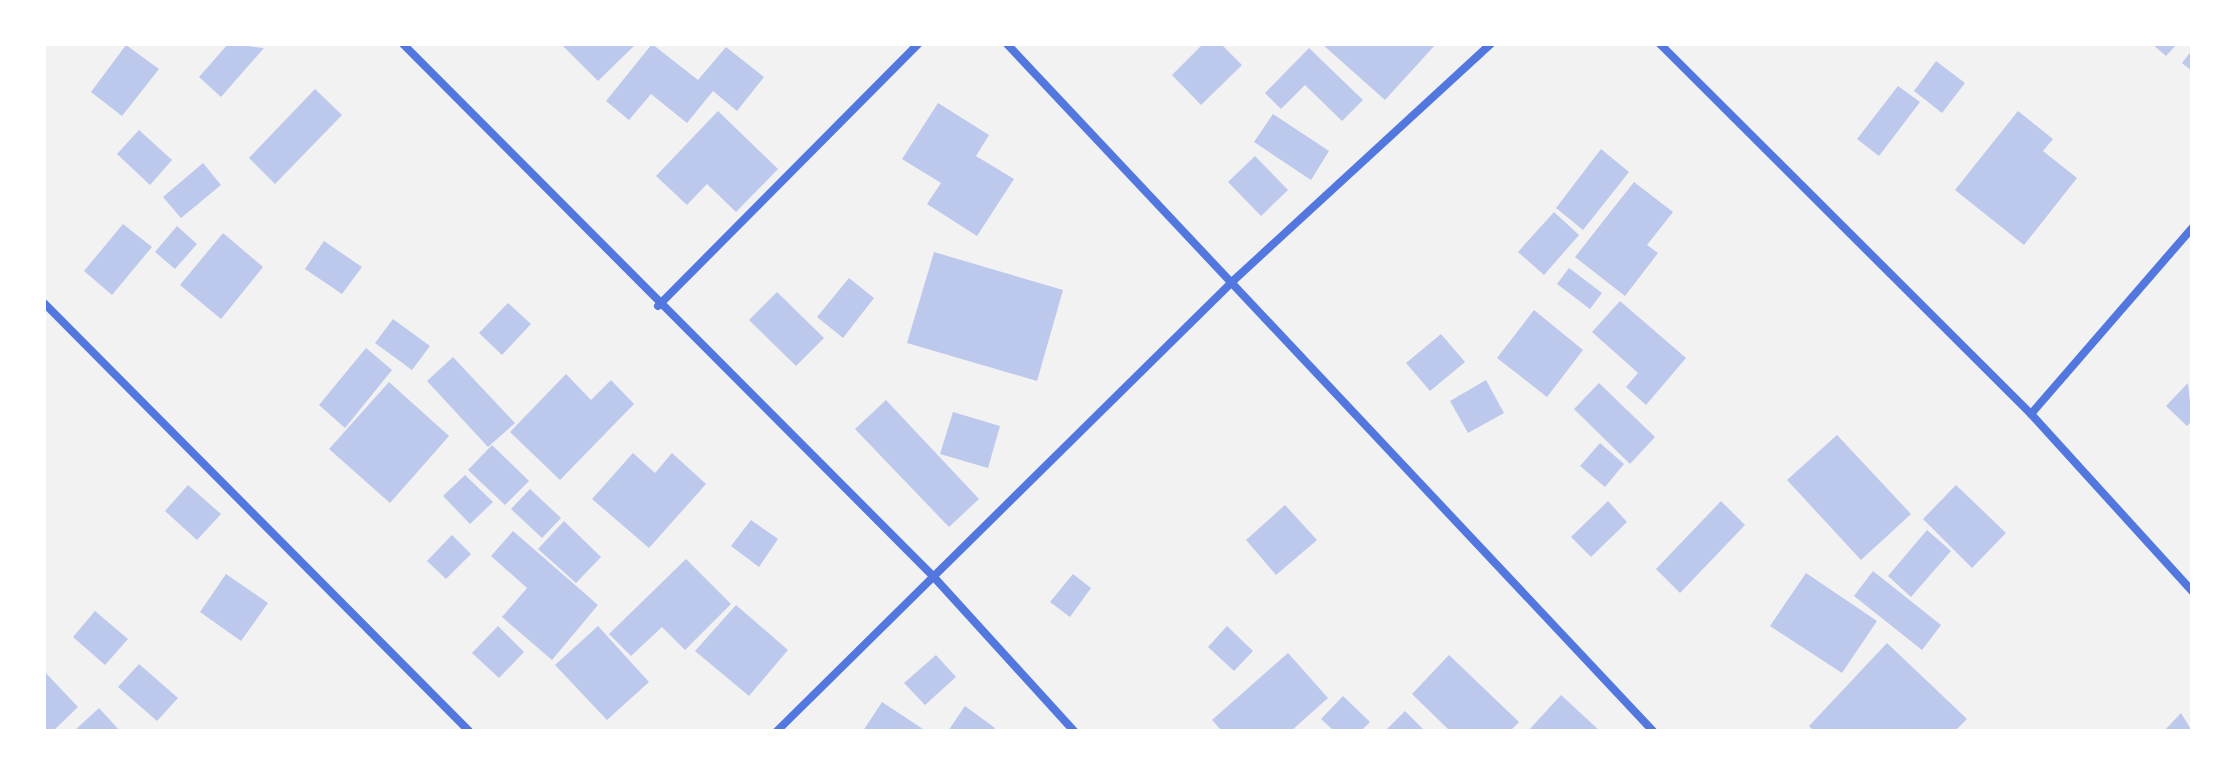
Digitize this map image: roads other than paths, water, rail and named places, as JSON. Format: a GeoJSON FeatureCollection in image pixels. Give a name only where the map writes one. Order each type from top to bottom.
{"type":"FeatureCollection","features":[{"type":"Feature","properties":{"kind":"street"},"geometry":{"type":"LineString","coordinates":[[403,44],[658,306],[932,575],[1074,731]]}},
{"type":"Feature","properties":{"kind":"street"},"geometry":{"type":"LineString","coordinates":[[658,306],[918,44]]}},
{"type":"Feature","properties":{"kind":"street"},"geometry":{"type":"LineString","coordinates":[[1007,44],[1234,280],[1653,731]]}},
{"type":"Feature","properties":{"kind":"street"},"geometry":{"type":"LineString","coordinates":[[777,731],[1234,280],[1491,44]]}},
{"type":"Feature","properties":{"kind":"street"},"geometry":{"type":"LineString","coordinates":[[1660,44],[2031,414],[2192,591]]}},
{"type":"Feature","properties":{"kind":"street"},"geometry":{"type":"LineString","coordinates":[[2031,414],[2192,228]]}},
{"type":"Feature","properties":{"kind":"street"},"geometry":{"type":"LineString","coordinates":[[44,303],[469,731]]}}]}
